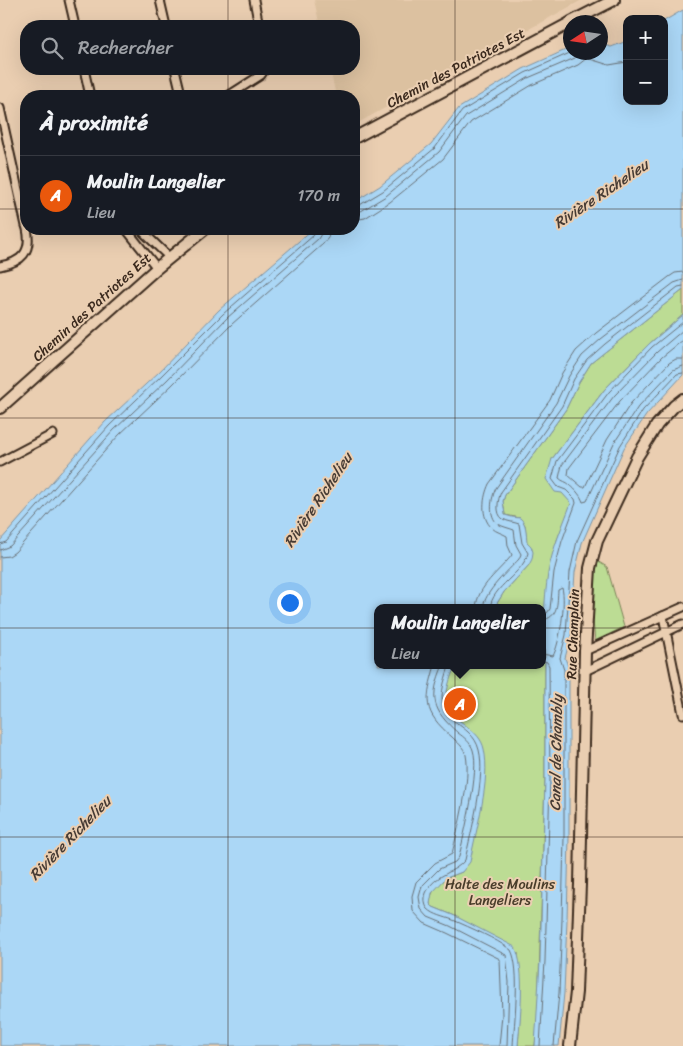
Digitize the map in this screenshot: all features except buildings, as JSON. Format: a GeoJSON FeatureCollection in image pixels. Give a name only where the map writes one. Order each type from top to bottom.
{"type":"FeatureCollection","features":[{"type":"Feature","properties":{"kind":"street"},"geometry":{"type":"LineString","coordinates":[[69,0],[74,20]]}},
{"type":"Feature","properties":{"kind":"street"},"geometry":{"type":"LineString","coordinates":[[160,0],[165,20]]}},
{"type":"Feature","properties":{"kind":"street"},"geometry":{"type":"LineString","coordinates":[[254,0],[258,20]]}},
{"type":"Feature","properties":{"kind":"street","name":"Chemin des Patriotes Est"},"geometry":{"type":"LineString","coordinates":[[586,15],[614,0]]}},
{"type":"Feature","properties":{"kind":"street","name":"Chemin des Patriotes Est"},"geometry":{"type":"LineString","coordinates":[[360,135],[563,27]]}},
{"type":"Feature","properties":{"kind":"street"},"geometry":{"type":"LineString","coordinates":[[85,75],[89,90]]}},
{"type":"Feature","properties":{"kind":"street"},"geometry":{"type":"LineString","coordinates":[[176,75],[180,90]]}},
{"type":"Feature","properties":{"kind":"street"},"geometry":{"type":"LineString","coordinates":[[237,90],[261,75]]}},
{"type":"Feature","properties":{"kind":"street"},"geometry":{"type":"LineString","coordinates":[[0,108],[20,196]]}},
{"type":"Feature","properties":{"kind":"street"},"geometry":{"type":"LineString","coordinates":[[0,266],[13,264],[22,257],[28,246],[27,235]]}},
{"type":"Feature","properties":{"kind":"street"},"geometry":{"type":"LineString","coordinates":[[131,235],[157,268]]}},
{"type":"Feature","properties":{"kind":"street"},"geometry":{"type":"LineString","coordinates":[[146,235],[169,257]]}},
{"type":"Feature","properties":{"kind":"street","name":"Chemin des Patriotes Est"},"geometry":{"type":"LineString","coordinates":[[0,408],[169,257],[197,235]]}},
{"type":"Feature","properties":{"kind":"street","name":"Rue Champlain"},"geometry":{"type":"LineString","coordinates":[[570,1046],[576,992],[579,923],[585,651],[590,568],[598,541],[637,457],[657,425],[683,399]]}},
{"type":"Feature","properties":{"kind":"street"},"geometry":{"type":"LineString","coordinates":[[0,462],[53,434]]}},
{"type":"Feature","properties":{"kind":"street"},"geometry":{"type":"LineString","coordinates":[[585,651],[683,607]]}},
{"type":"Feature","properties":{"kind":"street"},"geometry":{"type":"LineString","coordinates":[[663,616],[683,714]]}},
{"type":"Feature","properties":{"kind":"street"},"geometry":{"type":"LineString","coordinates":[[585,671],[683,624]]}},
{"type":"Feature","properties":{"kind":"shaded area"},"geometry":{"type":"Polygon","coordinates":[[[314,0],[582,0],[360,122],[360,90],[335,90],[331,75],[360,75],[360,20],[319,20],[314,0]]]}},
{"type":"Feature","properties":{"kind":"green space","name":"Halte des Moulins Langeliers"},"geometry":{"type":"Polygon","coordinates":[[[683,290],[683,315],[649,344],[605,389],[552,459],[562,493],[572,503],[557,540],[549,572],[546,636],[546,604],[496,604],[504,592],[529,565],[525,525],[520,518],[505,515],[503,501],[505,495],[566,409],[591,363],[683,290]]]}},
{"type":"Feature","properties":{"kind":"green space"},"geometry":{"type":"Polygon","coordinates":[[[597,561],[607,567],[624,627],[595,641],[591,601],[597,561]]]}},
{"type":"Feature","properties":{"kind":"green space","name":"Halte des Moulins Langeliers"},"geometry":{"type":"Polygon","coordinates":[[[454,669],[545,669],[545,780],[538,1014],[535,1046],[518,1046],[520,1016],[518,953],[455,916],[430,904],[433,892],[440,883],[462,872],[458,717],[447,705],[447,690],[454,669]]]}},
{"type":"Feature","properties":{"kind":"water","name":"Rivière Richelieu"},"geometry":{"type":"Polygon","coordinates":[[[683,10],[683,290],[591,363],[566,409],[505,495],[503,501],[505,515],[522,520],[526,529],[527,542],[533,552],[529,565],[504,592],[496,604],[374,604],[374,669],[454,669],[448,687],[446,704],[451,712],[473,731],[482,742],[486,762],[486,776],[470,862],[462,872],[446,878],[432,893],[430,904],[515,947],[521,981],[518,1046],[0,1046],[0,541],[105,422],[159,372],[219,310],[306,235],[360,235],[360,198],[380,186],[431,144],[459,108],[523,69],[563,51],[563,60],[608,60],[608,46],[611,47],[623,42],[623,105],[668,105],[668,19],[683,10]]]}},
{"type":"Feature","properties":{"kind":"water","name":"Canal de Chambly"},"geometry":{"type":"Polygon","coordinates":[[[683,315],[683,375],[647,414],[624,448],[582,543],[575,572],[571,635],[565,658],[569,669],[569,837],[564,993],[559,1046],[535,1046],[540,961],[545,780],[545,604],[552,555],[571,503],[562,493],[555,492],[546,479],[552,459],[605,389],[649,344],[683,315]]]}},
{"type":"Feature","properties":{"kind":"place","name":"Moulin Langelier"},"geometry":{"type":"Point","coordinates":[460,704]}}]}
